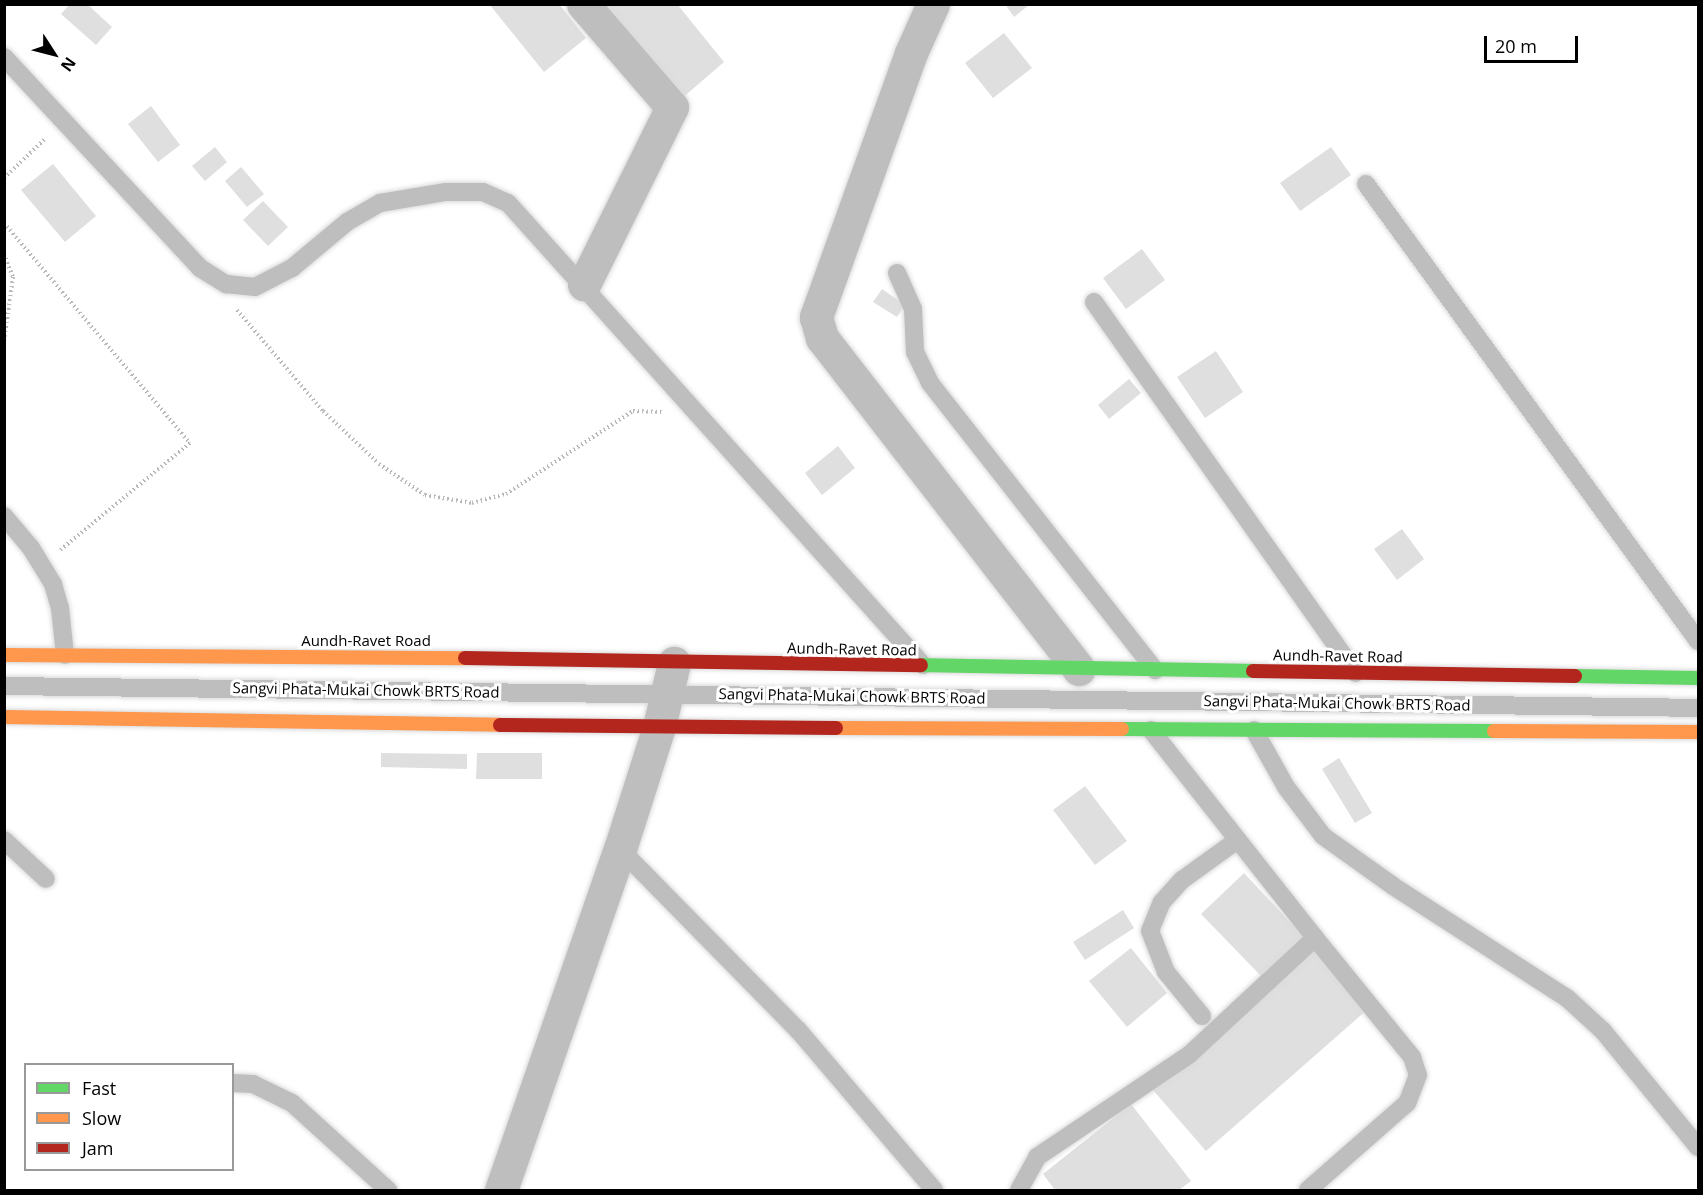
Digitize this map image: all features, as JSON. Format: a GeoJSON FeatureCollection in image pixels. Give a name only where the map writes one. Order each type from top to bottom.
{"type":"FeatureCollection","features":[{"type":"Feature","properties":{"kind":"main road","name":"Aundh-Ravet Road"},"geometry":{"type":"LineString","coordinates":[[4,655],[65,655],[670,678],[924,666],[1698,678]]}},
{"type":"Feature","properties":{"kind":"main road"},"geometry":{"type":"LineString","coordinates":[[4,717],[659,727],[1698,732]]}},
{"type":"Feature","properties":{"kind":"street"},"geometry":{"type":"LineString","coordinates":[[583,4],[672,107],[584,284]]}},
{"type":"Feature","properties":{"kind":"street"},"geometry":{"type":"LineString","coordinates":[[933,4],[911,53],[816,317],[822,338],[1079,669]]}},
{"type":"Feature","properties":{"kind":"street"},"geometry":{"type":"LineString","coordinates":[[503,1189],[620,849],[659,727],[670,678]]}},
{"type":"Feature","properties":{"kind":"lane"},"geometry":{"type":"LineString","coordinates":[[4,57],[200,267],[226,284],[255,287],[292,268],[347,222],[380,203],[446,192],[483,192],[508,203],[584,284],[924,666]]}},
{"type":"Feature","properties":{"kind":"lane"},"geometry":{"type":"LineString","coordinates":[[1366,184],[1698,641]]}},
{"type":"Feature","properties":{"kind":"lane"},"geometry":{"type":"LineString","coordinates":[[897,273],[913,309],[915,352],[930,383],[1155,670]]}},
{"type":"Feature","properties":{"kind":"lane"},"geometry":{"type":"LineString","coordinates":[[1094,303],[1356,673]]}},
{"type":"Feature","properties":{"kind":"lane"},"geometry":{"type":"LineString","coordinates":[[4,516],[42,565],[53,584],[60,608],[65,655]]}},
{"type":"Feature","properties":{"kind":"lane","name":"Sangvi Phata-Mukai Chowk BRTS Road"},"geometry":{"type":"LineString","coordinates":[[4,686],[670,678],[1698,708]]}},
{"type":"Feature","properties":{"kind":"lane"},"geometry":{"type":"LineString","coordinates":[[1151,730],[1236,841],[1412,1057],[1418,1075],[1407,1103],[1308,1191]]}},
{"type":"Feature","properties":{"kind":"lane"},"geometry":{"type":"LineString","coordinates":[[1254,730],[1286,787],[1323,836],[1393,886],[1567,998],[1603,1031],[1698,1148]]}},
{"type":"Feature","properties":{"kind":"lane"},"geometry":{"type":"LineString","coordinates":[[4,840],[46,879]]}},
{"type":"Feature","properties":{"kind":"lane"},"geometry":{"type":"LineString","coordinates":[[1202,1016],[1166,972],[1150,931],[1162,902],[1182,880],[1236,841]]}},
{"type":"Feature","properties":{"kind":"lane"},"geometry":{"type":"LineString","coordinates":[[620,849],[798,1030],[934,1191]]}},
{"type":"Feature","properties":{"kind":"lane"},"geometry":{"type":"LineString","coordinates":[[1019,1191],[1036,1157],[1189,1055],[1315,938]]}},
{"type":"Feature","properties":{"kind":"lane"},"geometry":{"type":"LineString","coordinates":[[234,1083],[253,1084],[292,1103],[388,1191]]}},
{"type":"Feature","properties":{"kind":"path"},"geometry":{"type":"LineString","coordinates":[[4,178],[64,121]]}},
{"type":"Feature","properties":{"kind":"path"},"geometry":{"type":"LineString","coordinates":[[4,223],[190,443],[42,565]]}},
{"type":"Feature","properties":{"kind":"path"},"geometry":{"type":"LineString","coordinates":[[4,254],[13,277],[4,342]]}},
{"type":"Feature","properties":{"kind":"path"},"geometry":{"type":"LineString","coordinates":[[200,267],[323,411],[380,464],[426,495],[472,503],[506,494],[633,411],[705,419]]}},
{"type":"Feature","properties":{"kind":"building"},"geometry":{"type":"Polygon","coordinates":[[[70,4],[87,4],[112,27],[96,45],[61,14],[70,4]]]}},
{"type":"Feature","properties":{"kind":"building"},"geometry":{"type":"Polygon","coordinates":[[[489,4],[559,4],[586,38],[544,72],[489,4]]]}},
{"type":"Feature","properties":{"kind":"building"},"geometry":{"type":"Polygon","coordinates":[[[601,4],[677,4],[724,62],[680,100],[601,4]]]}},
{"type":"Feature","properties":{"kind":"building"},"geometry":{"type":"Polygon","coordinates":[[[1005,4],[1030,4],[1014,17],[1005,4]]]}},
{"type":"Feature","properties":{"kind":"building"},"geometry":{"type":"Polygon","coordinates":[[[1004,33],[1032,68],[993,98],[965,63],[1004,33]]]}},
{"type":"Feature","properties":{"kind":"building"},"geometry":{"type":"Polygon","coordinates":[[[151,106],[180,145],[158,162],[128,124],[151,106]]]}},
{"type":"Feature","properties":{"kind":"building"},"geometry":{"type":"Polygon","coordinates":[[[215,147],[227,162],[205,181],[192,166],[215,147]]]}},
{"type":"Feature","properties":{"kind":"building"},"geometry":{"type":"Polygon","coordinates":[[[1331,147],[1351,175],[1300,211],[1280,183],[1331,147]]]}},
{"type":"Feature","properties":{"kind":"building"},"geometry":{"type":"Polygon","coordinates":[[[53,164],[96,216],[65,242],[21,190],[53,164]]]}},
{"type":"Feature","properties":{"kind":"building"},"geometry":{"type":"Polygon","coordinates":[[[241,167],[264,194],[247,207],[225,181],[241,167]]]}},
{"type":"Feature","properties":{"kind":"building"},"geometry":{"type":"Polygon","coordinates":[[[263,201],[288,227],[268,246],[243,220],[263,201]]]}},
{"type":"Feature","properties":{"kind":"building"},"geometry":{"type":"Polygon","coordinates":[[[1142,249],[1165,280],[1126,309],[1103,278],[1142,249]]]}},
{"type":"Feature","properties":{"kind":"building"},"geometry":{"type":"Polygon","coordinates":[[[882,289],[905,305],[897,317],[873,302],[882,289]]]}},
{"type":"Feature","properties":{"kind":"building"},"geometry":{"type":"Polygon","coordinates":[[[1216,351],[1243,392],[1205,418],[1177,377],[1216,351]]]}},
{"type":"Feature","properties":{"kind":"building"},"geometry":{"type":"Polygon","coordinates":[[[1129,379],[1141,393],[1109,419],[1098,405],[1129,379]]]}},
{"type":"Feature","properties":{"kind":"building"},"geometry":{"type":"Polygon","coordinates":[[[838,446],[855,468],[822,495],[805,473],[838,446]]]}},
{"type":"Feature","properties":{"kind":"building"},"geometry":{"type":"Polygon","coordinates":[[[1402,529],[1424,559],[1397,580],[1374,549],[1402,529]]]}},
{"type":"Feature","properties":{"kind":"building"},"geometry":{"type":"Polygon","coordinates":[[[381,753],[467,754],[467,769],[381,767],[381,753]]]}},
{"type":"Feature","properties":{"kind":"building"},"geometry":{"type":"Polygon","coordinates":[[[477,753],[542,753],[542,779],[476,779],[477,753]]]}},
{"type":"Feature","properties":{"kind":"building"},"geometry":{"type":"Polygon","coordinates":[[[1339,758],[1372,813],[1355,823],[1322,769],[1339,758]]]}},
{"type":"Feature","properties":{"kind":"building"},"geometry":{"type":"Polygon","coordinates":[[[1085,786],[1127,841],[1095,865],[1053,810],[1085,786]]]}},
{"type":"Feature","properties":{"kind":"building"},"geometry":{"type":"Polygon","coordinates":[[[1244,873],[1303,936],[1261,976],[1201,914],[1244,873]]]}},
{"type":"Feature","properties":{"kind":"building"},"geometry":{"type":"Polygon","coordinates":[[[1123,910],[1134,928],[1085,960],[1073,942],[1123,910]]]}},
{"type":"Feature","properties":{"kind":"building"},"geometry":{"type":"Polygon","coordinates":[[[1313,947],[1368,1009],[1206,1151],[1152,1089],[1313,947]]]}},
{"type":"Feature","properties":{"kind":"building"},"geometry":{"type":"Polygon","coordinates":[[[1131,948],[1167,993],[1127,1027],[1089,981],[1131,948]]]}},
{"type":"Feature","properties":{"kind":"building"},"geometry":{"type":"Polygon","coordinates":[[[1131,1104],[1191,1181],[1179,1190],[1055,1190],[1043,1174],[1131,1104]]]}},
{"type":"Feature","properties":{"kind":"traffic: fast"},"geometry":{"type":"LineString","coordinates":[[921,665],[1253,671]]}},
{"type":"Feature","properties":{"kind":"traffic: fast"},"geometry":{"type":"LineString","coordinates":[[1575,676],[1698,678]]}},
{"type":"Feature","properties":{"kind":"traffic: fast"},"geometry":{"type":"LineString","coordinates":[[1122,729],[1494,731]]}},
{"type":"Feature","properties":{"kind":"traffic: slow"},"geometry":{"type":"LineString","coordinates":[[4,655],[465,658]]}},
{"type":"Feature","properties":{"kind":"traffic: slow"},"geometry":{"type":"LineString","coordinates":[[4,717],[500,725]]}},
{"type":"Feature","properties":{"kind":"traffic: slow"},"geometry":{"type":"LineString","coordinates":[[836,728],[1122,729]]}},
{"type":"Feature","properties":{"kind":"traffic: slow"},"geometry":{"type":"LineString","coordinates":[[1494,731],[1698,732]]}},
{"type":"Feature","properties":{"kind":"traffic: jam"},"geometry":{"type":"LineString","coordinates":[[465,658],[921,665]]}},
{"type":"Feature","properties":{"kind":"traffic: jam"},"geometry":{"type":"LineString","coordinates":[[1253,671],[1575,676]]}},
{"type":"Feature","properties":{"kind":"traffic: jam"},"geometry":{"type":"LineString","coordinates":[[500,725],[836,728]]}}]}
